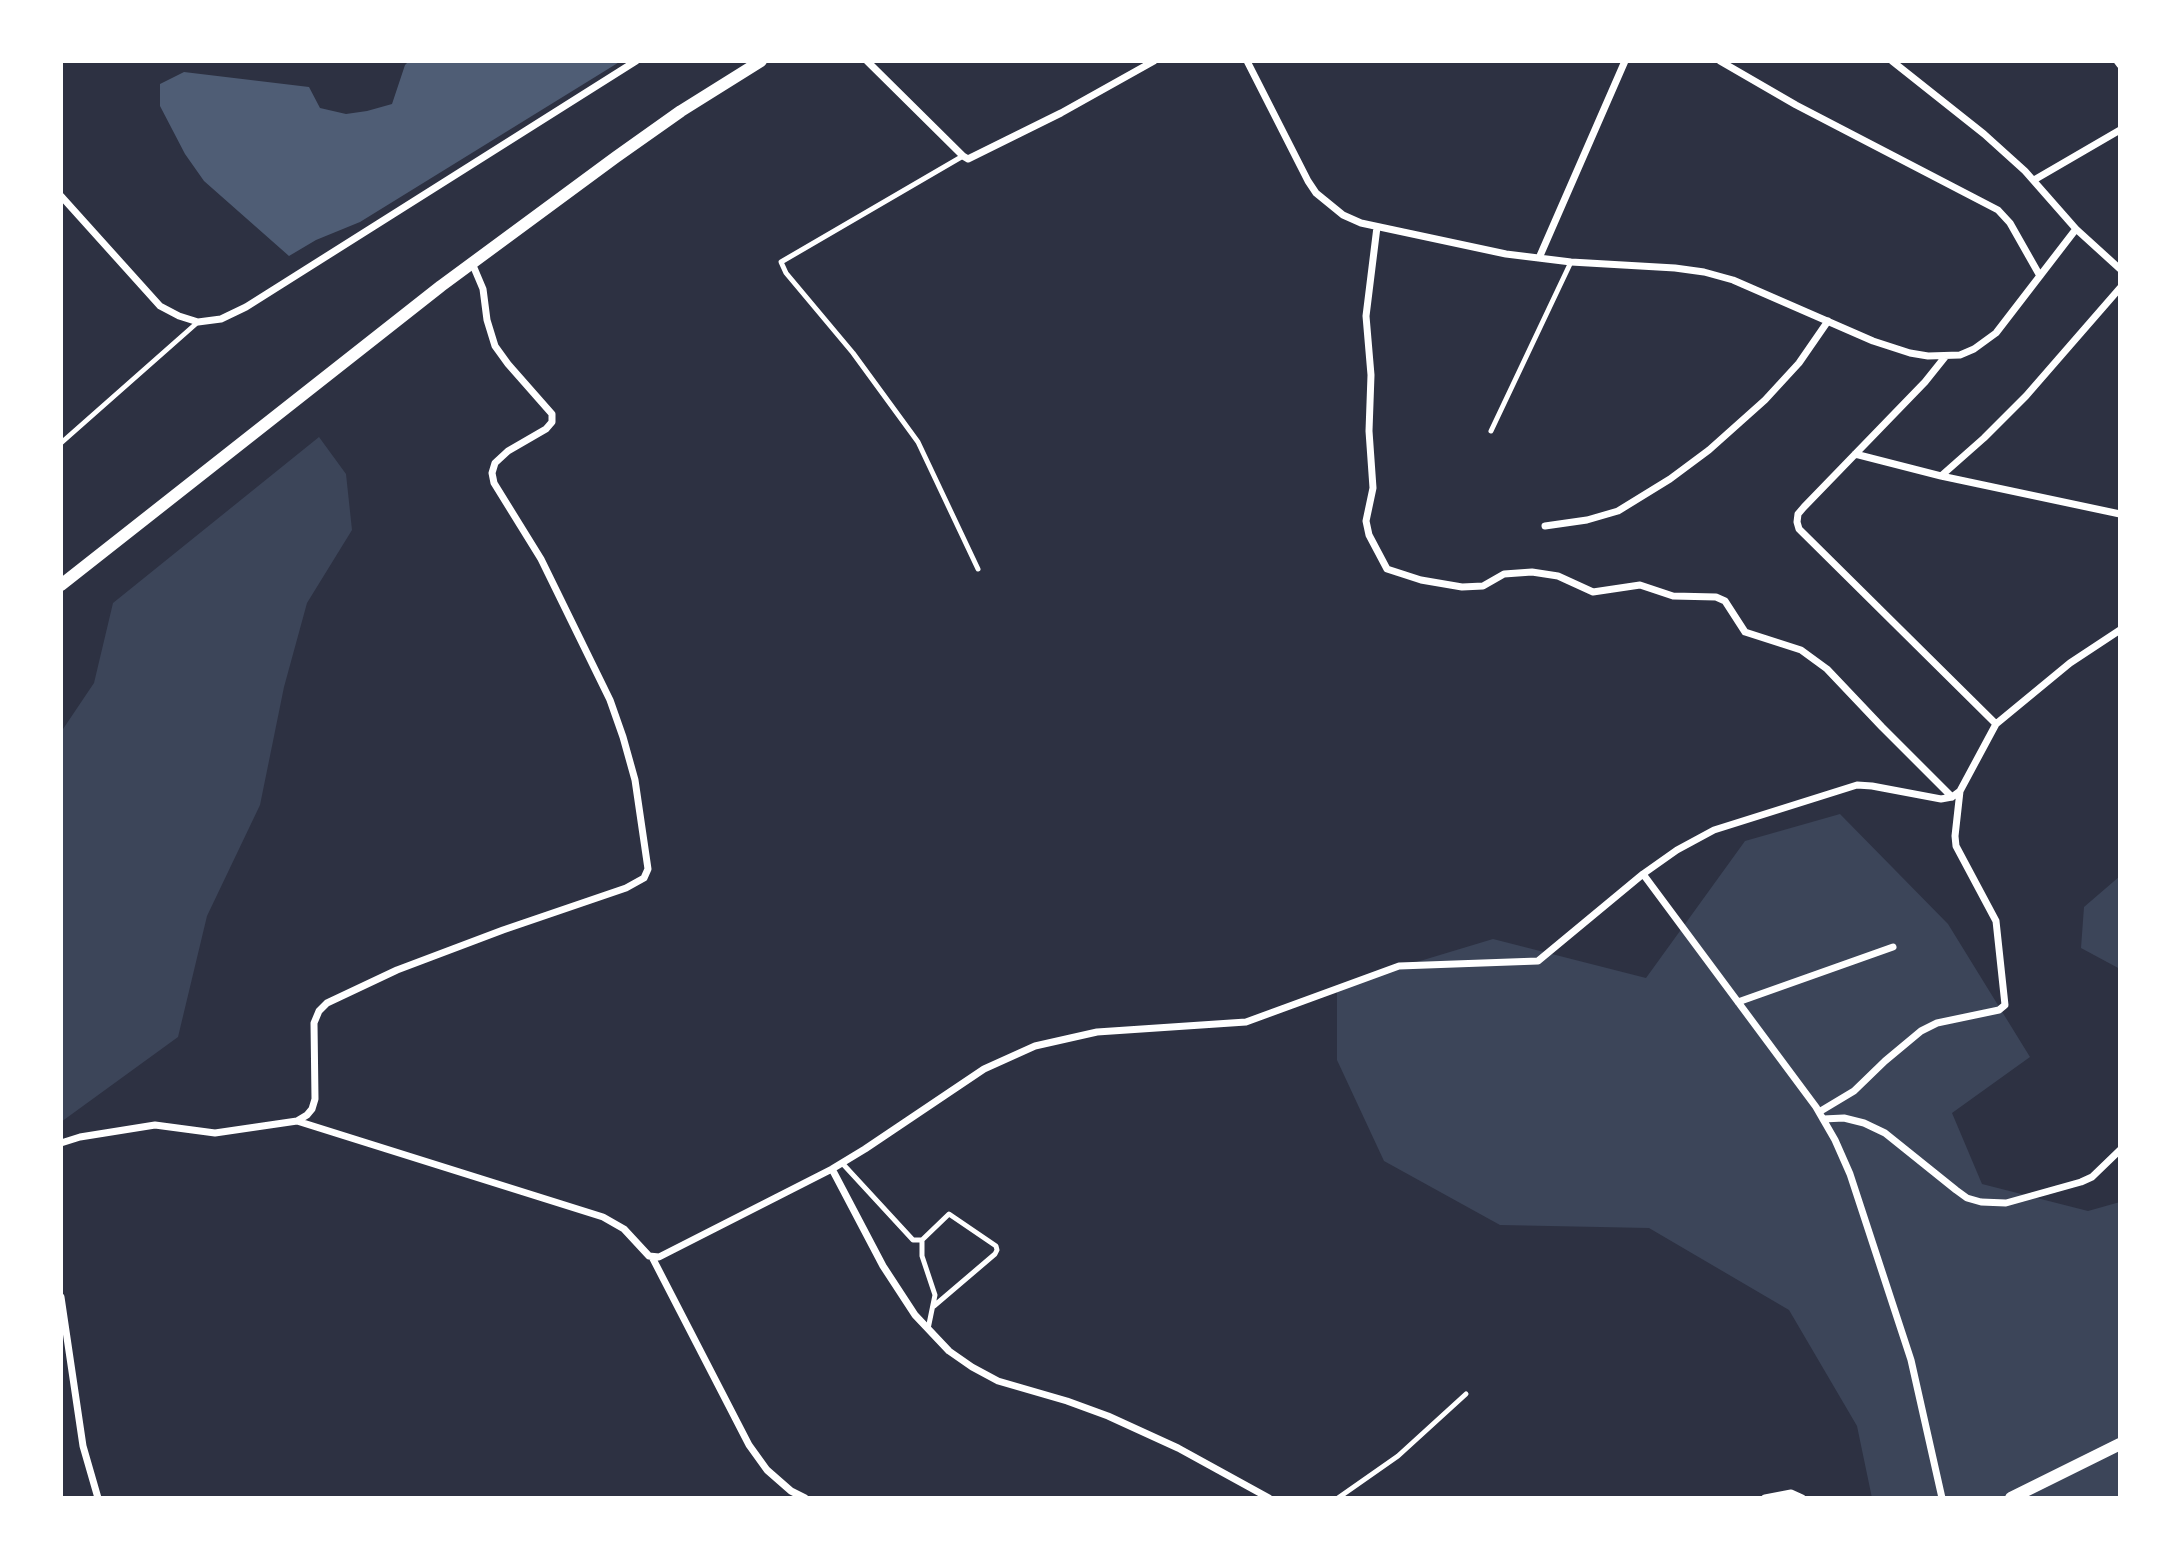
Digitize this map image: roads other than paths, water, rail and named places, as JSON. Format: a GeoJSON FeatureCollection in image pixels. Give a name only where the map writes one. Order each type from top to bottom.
{"type":"FeatureCollection","features":[{"type":"Feature","properties":{"kind":"street"},"geometry":{"type":"LineString","coordinates":[[61,197],[160,306],[198,322],[221,319],[246,307],[636,61]]}},
{"type":"Feature","properties":{"kind":"street"},"geometry":{"type":"LineString","coordinates":[[61,585],[472,263],[681,111],[761,61]]}},
{"type":"Feature","properties":{"kind":"street"},"geometry":{"type":"LineString","coordinates":[[867,61],[968,159],[1061,113],[1154,61]]}},
{"type":"Feature","properties":{"kind":"street"},"geometry":{"type":"LineString","coordinates":[[1247,61],[1308,181],[1316,193],[1343,215],[1377,227],[1451,244],[1539,258],[1704,272],[1733,280],[1873,341],[1910,353],[1945,357],[1960,355],[1974,349],[1996,333],[2076,229]]}},
{"type":"Feature","properties":{"kind":"street"},"geometry":{"type":"LineString","coordinates":[[1539,258],[1625,61]]}},
{"type":"Feature","properties":{"kind":"street"},"geometry":{"type":"LineString","coordinates":[[1720,61],[1808,111],[1998,210],[2010,223],[2040,276]]}},
{"type":"Feature","properties":{"kind":"street"},"geometry":{"type":"LineString","coordinates":[[1892,61],[1984,134],[2034,180],[2076,229],[2120,269]]}},
{"type":"Feature","properties":{"kind":"street"},"geometry":{"type":"LineString","coordinates":[[2034,180],[2120,130]]}},
{"type":"Feature","properties":{"kind":"street"},"geometry":{"type":"LineString","coordinates":[[1377,227],[1367,302],[1371,376],[1369,446],[1373,488],[1366,521],[1369,535],[1387,569],[1421,580],[1462,587],[1483,586],[1504,574],[1532,572],[1558,576],[1593,592],[1640,585],[1673,596],[1716,597],[1725,601],[1745,632],[1801,650],[1827,668],[1952,797]]}},
{"type":"Feature","properties":{"kind":"street"},"geometry":{"type":"LineString","coordinates":[[61,1143],[80,1137],[155,1125],[215,1133],[297,1121],[312,1110],[315,1099],[314,1023],[319,1011],[327,1003],[397,970],[626,888],[644,877],[648,869],[635,780],[624,737],[610,700],[541,559],[494,483],[492,473],[495,463],[508,451],[546,429],[552,422],[552,414],[495,346],[487,320],[483,289],[472,263]]}},
{"type":"Feature","properties":{"kind":"street"},"geometry":{"type":"LineString","coordinates":[[1941,476],[2026,396],[2120,288]]}},
{"type":"Feature","properties":{"kind":"street"},"geometry":{"type":"LineString","coordinates":[[1545,526],[1587,520],[1618,511],[1670,479],[1709,450],[1765,400],[1799,363],[1828,321]]}},
{"type":"Feature","properties":{"kind":"street"},"geometry":{"type":"LineString","coordinates":[[1945,357],[1925,382],[1798,514],[1797,522],[1799,529],[1996,724]]}},
{"type":"Feature","properties":{"kind":"street"},"geometry":{"type":"LineString","coordinates":[[1855,454],[1941,476],[2120,514]]}},
{"type":"Feature","properties":{"kind":"street"},"geometry":{"type":"LineString","coordinates":[[1821,1115],[1854,1091],[1921,1031],[1937,1023],[1999,1010],[2005,1005],[1996,921],[1956,846],[1960,791],[1996,724],[2070,663],[2120,630]]}},
{"type":"Feature","properties":{"kind":"street"},"geometry":{"type":"LineString","coordinates":[[652,1257],[659,1257],[832,1169],[984,1069],[1035,1046],[1097,1032],[1246,1022],[1399,965],[1538,961],[1643,874],[1677,850],[1714,830],[1857,785],[1941,799],[1952,797],[1960,791]]}},
{"type":"Feature","properties":{"kind":"street"},"geometry":{"type":"LineString","coordinates":[[1643,874],[1821,1115],[1850,1174],[1910,1360],[1942,1498]]}},
{"type":"Feature","properties":{"kind":"street"},"geometry":{"type":"LineString","coordinates":[[1738,1002],[1893,947]]}},
{"type":"Feature","properties":{"kind":"street"},"geometry":{"type":"LineString","coordinates":[[1821,1115],[1864,1123],[1885,1133],[1967,1198],[1981,1202],[2006,1203],[2081,1182],[2092,1177],[2120,1150]]}},
{"type":"Feature","properties":{"kind":"street"},"geometry":{"type":"LineString","coordinates":[[297,1121],[604,1217],[624,1229],[652,1257],[749,1444],[767,1470],[791,1491],[805,1498]]}},
{"type":"Feature","properties":{"kind":"street"},"geometry":{"type":"LineString","coordinates":[[832,1169],[883,1266],[915,1315],[949,1351],[998,1381],[1108,1416],[1178,1448],[1269,1498]]}},
{"type":"Feature","properties":{"kind":"street"},"geometry":{"type":"LineString","coordinates":[[61,1297],[83,1446],[98,1498]]}},
{"type":"Feature","properties":{"kind":"street"},"geometry":{"type":"LineString","coordinates":[[2011,1498],[2120,1444]]}},
{"type":"Feature","properties":{"kind":"street"},"geometry":{"type":"LineString","coordinates":[[1765,1498],[1791,1493],[1802,1498]]}},
{"type":"Feature","properties":{"kind":"lane"},"geometry":{"type":"LineString","coordinates":[[963,156],[781,262],[786,274],[853,353],[918,442],[978,569]]}},
{"type":"Feature","properties":{"kind":"lane"},"geometry":{"type":"LineString","coordinates":[[1491,431],[1571,262]]}},
{"type":"Feature","properties":{"kind":"lane"},"geometry":{"type":"LineString","coordinates":[[61,443],[198,322]]}},
{"type":"Feature","properties":{"kind":"lane"},"geometry":{"type":"LineString","coordinates":[[842,1163],[913,1240],[922,1241]]}},
{"type":"Feature","properties":{"kind":"lane"},"geometry":{"type":"LineString","coordinates":[[928,1329],[934,1295],[922,1256],[922,1241],[949,1214],[997,1250],[934,1306]]}},
{"type":"Feature","properties":{"kind":"lane"},"geometry":{"type":"LineString","coordinates":[[1338,1498],[1398,1456],[1466,1394]]}}]}
